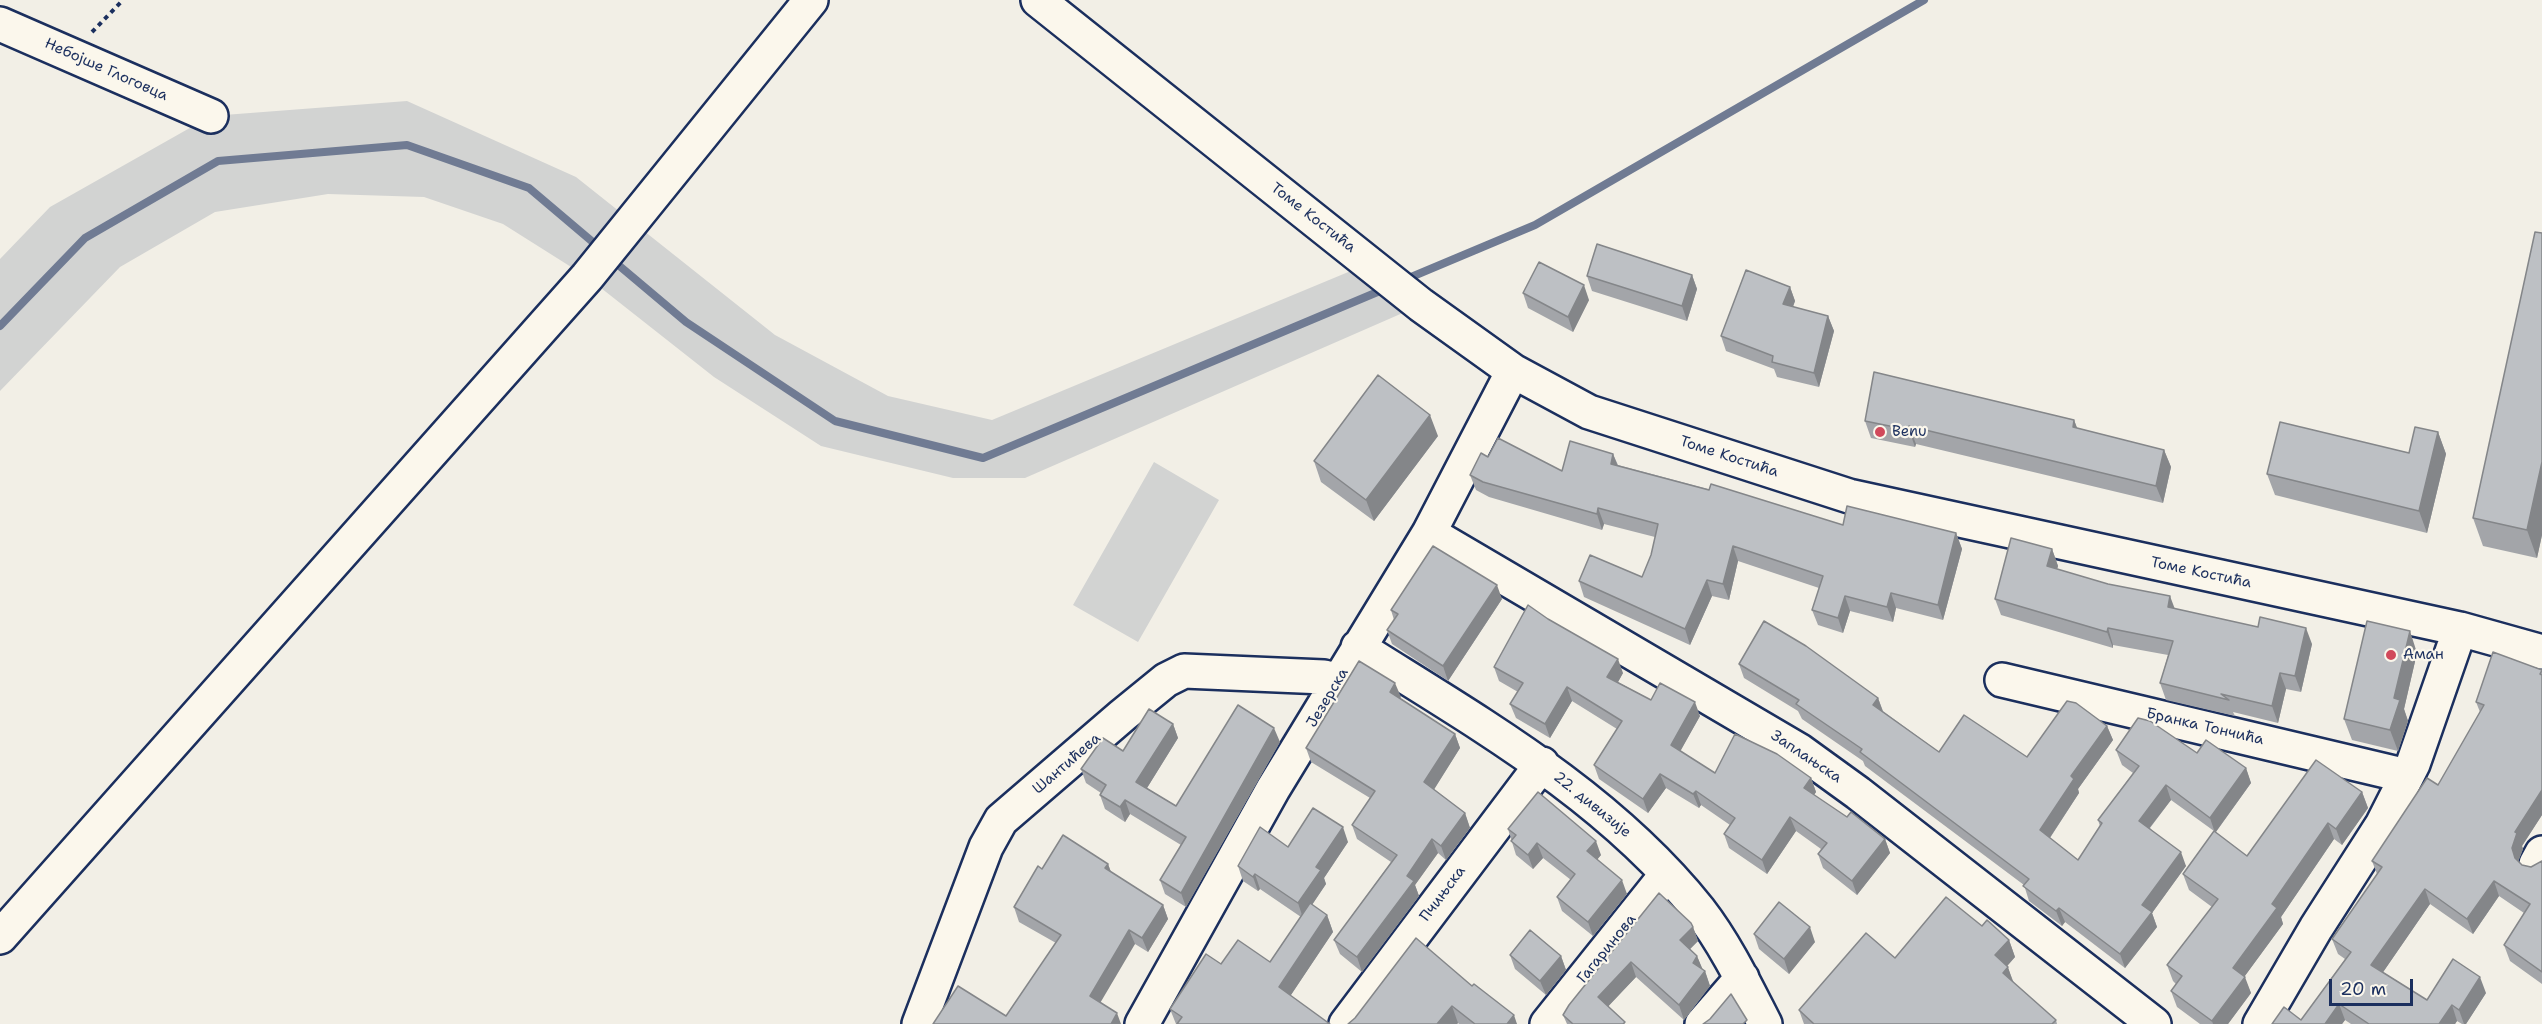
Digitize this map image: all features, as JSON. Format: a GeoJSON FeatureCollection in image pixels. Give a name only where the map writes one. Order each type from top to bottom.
{"type":"FeatureCollection","features":[{"type":"Feature","properties":{"kind":"street"},"geometry":{"type":"LineString","coordinates":[[0,938],[587,277],[811,0]]}},
{"type":"Feature","properties":{"kind":"street","name":"Томе Костића"},"geometry":{"type":"LineString","coordinates":[[1038,0],[1411,297],[1513,371],[1589,412],[1849,496],[2460,629],[2542,652]]}},
{"type":"Feature","properties":{"kind":"street","name":"Небојше Глоговца"},"geometry":{"type":"LineString","coordinates":[[0,24],[211,116]]}},
{"type":"Feature","properties":{"kind":"street","name":"Језерска"},"geometry":{"type":"LineString","coordinates":[[1142,1024],[1273,789],[1429,533],[1513,371]]}},
{"type":"Feature","properties":{"kind":"street","name":"Заплањска"},"geometry":{"type":"LineString","coordinates":[[1429,533],[1800,751],[1858,793],[2154,1024]]}},
{"type":"Feature","properties":{"kind":"street"},"geometry":{"type":"LineString","coordinates":[[2260,1024],[2316,928],[2382,825],[2407,776],[2434,710],[2460,629]]}},
{"type":"Feature","properties":{"kind":"street","name":"22. дивизије"},"geometry":{"type":"LineString","coordinates":[[1358,647],[1542,764],[1623,829],[1699,911],[1742,978],[1765,1024]]}},
{"type":"Feature","properties":{"kind":"street","name":"Шантићева"},"geometry":{"type":"LineString","coordinates":[[919,1024],[986,847],[1001,820],[1123,715],[1166,680],[1184,671],[1282,674],[1339,681]]}},
{"type":"Feature","properties":{"kind":"street","name":"Бранка Тончића"},"geometry":{"type":"LineString","coordinates":[[2002,680],[2407,776]]}},
{"type":"Feature","properties":{"kind":"street","name":"Пчињска"},"geometry":{"type":"LineString","coordinates":[[1346,1024],[1542,764]]}},
{"type":"Feature","properties":{"kind":"street","name":"Гагаринова"},"geometry":{"type":"LineString","coordinates":[[1546,1024],[1667,874]]}},
{"type":"Feature","properties":{"kind":"street"},"geometry":{"type":"LineString","coordinates":[[1702,1024],[1742,978]]}},
{"type":"Feature","properties":{"kind":"path"},"geometry":{"type":"LineString","coordinates":[[71,54],[123,0]]}},
{"type":"Feature","properties":{"kind":"shaded area"},"geometry":{"type":"Polygon","coordinates":[[[407,101],[576,177],[775,335],[888,396],[992,420],[1370,263],[1421,305],[1025,478],[953,478],[821,446],[714,377],[587,277],[503,224],[424,197],[328,194],[215,212],[120,267],[0,391],[0,259],[50,207],[211,116],[407,101]]]}},
{"type":"Feature","properties":{"kind":"shaded area"},"geometry":{"type":"Polygon","coordinates":[[[1154,462],[1219,500],[1138,642],[1073,605],[1154,462]]]}},
{"type":"Feature","properties":{"kind":"building"},"geometry":{"type":"Polygon","coordinates":[[[2535,232],[2542,233],[2542,462],[2527,530],[2473,518],[2535,232]]]}},
{"type":"Feature","properties":{"kind":"building"},"geometry":{"type":"Polygon","coordinates":[[[1597,244],[1692,275],[1682,306],[1587,276],[1597,244]]]}},
{"type":"Feature","properties":{"kind":"building"},"geometry":{"type":"Polygon","coordinates":[[[1539,262],[1584,285],[1568,317],[1523,293],[1539,262]]]}},
{"type":"Feature","properties":{"kind":"building"},"geometry":{"type":"Polygon","coordinates":[[[1746,270],[1790,287],[1783,304],[1828,316],[1814,373],[1772,362],[1773,356],[1721,336],[1746,270]]]}},
{"type":"Feature","properties":{"kind":"building"},"geometry":{"type":"Polygon","coordinates":[[[1874,372],[2074,420],[2073,427],[2164,450],[2156,486],[1909,426],[1909,430],[1865,421],[1874,372]]]}},
{"type":"Feature","properties":{"kind":"building"},"geometry":{"type":"Polygon","coordinates":[[[1378,375],[1430,415],[1366,500],[1314,461],[1378,375]]]}},
{"type":"Feature","properties":{"kind":"building"},"geometry":{"type":"Polygon","coordinates":[[[2280,422],[2409,453],[2415,427],[2438,432],[2419,511],[2267,474],[2280,422]]]}},
{"type":"Feature","properties":{"kind":"building"},"geometry":{"type":"Polygon","coordinates":[[[1498,438],[1562,471],[1570,441],[1613,454],[1611,464],[1709,490],[1711,484],[1843,525],[1847,506],[1956,533],[1938,605],[1891,593],[1887,607],[1845,596],[1838,618],[1812,610],[1823,576],[1733,546],[1723,584],[1707,580],[1685,629],[1579,581],[1590,555],[1642,577],[1651,555],[1658,524],[1598,508],[1597,514],[1483,482],[1470,475],[1481,453],[1488,457],[1498,438]]]}},
{"type":"Feature","properties":{"kind":"building"},"geometry":{"type":"Polygon","coordinates":[[[2011,538],[2052,549],[2047,566],[2108,584],[2170,596],[2168,607],[2258,627],[2260,617],[2306,628],[2295,676],[2280,673],[2272,706],[2221,694],[2229,700],[2160,683],[2173,641],[2108,628],[2107,632],[1995,599],[2011,538]]]}},
{"type":"Feature","properties":{"kind":"building"},"geometry":{"type":"Polygon","coordinates":[[[1433,546],[1497,585],[1443,666],[1387,630],[1398,614],[1391,610],[1433,546]]]}},
{"type":"Feature","properties":{"kind":"building"},"geometry":{"type":"Polygon","coordinates":[[[1528,605],[1618,659],[1607,677],[1651,700],[1660,683],[1695,702],[1671,745],[1715,773],[1735,734],[1777,754],[1811,778],[1804,788],[1847,817],[1851,812],[1885,839],[1852,881],[1818,854],[1827,843],[1790,817],[1762,860],[1724,834],[1735,818],[1696,791],[1693,794],[1660,774],[1643,799],[1594,765],[1622,721],[1567,687],[1545,724],[1510,704],[1523,683],[1494,667],[1528,605]]]}},
{"type":"Feature","properties":{"kind":"building"},"geometry":{"type":"Polygon","coordinates":[[[1764,621],[1806,646],[1878,698],[1873,705],[1939,752],[1964,715],[2027,757],[2067,701],[2076,703],[2107,726],[2071,776],[2074,779],[2040,830],[2078,860],[2102,823],[2098,820],[2139,766],[2116,750],[2138,718],[2150,721],[2197,753],[2206,740],[2246,768],[2210,818],[2166,785],[2139,821],[2181,852],[2142,905],[2152,912],[2120,954],[2059,908],[2056,911],[2023,886],[2029,879],[1860,752],[1862,749],[1796,704],[1799,700],[1739,664],[1764,621]]]}},
{"type":"Feature","properties":{"kind":"building"},"geometry":{"type":"Polygon","coordinates":[[[2367,621],[2410,631],[2394,698],[2400,700],[2390,730],[2344,719],[2367,621]]]}},
{"type":"Feature","properties":{"kind":"building"},"geometry":{"type":"Polygon","coordinates":[[[2493,652],[2542,670],[2540,674],[2542,675],[2542,790],[2515,832],[2517,833],[2512,848],[2515,858],[2522,865],[2531,867],[2542,861],[2542,972],[2504,945],[2530,904],[2494,881],[2467,919],[2425,889],[2371,965],[2427,1000],[2453,959],[2480,977],[2459,1010],[2452,1005],[2439,1024],[2369,1024],[2339,1004],[2325,1024],[2272,1024],[2284,1007],[2301,1020],[2351,952],[2332,939],[2382,867],[2372,861],[2427,778],[2438,785],[2484,705],[2476,702],[2493,652]]]}},
{"type":"Feature","properties":{"kind":"building"},"geometry":{"type":"Polygon","coordinates":[[[1359,661],[1395,683],[1390,692],[1455,734],[1424,782],[1465,813],[1441,846],[1432,839],[1407,876],[1414,881],[1357,957],[1334,940],[1397,855],[1352,825],[1375,791],[1306,748],[1359,661]]]}},
{"type":"Feature","properties":{"kind":"building"},"geometry":{"type":"Polygon","coordinates":[[[1238,705],[1274,728],[1181,893],[1160,880],[1186,837],[1125,800],[1120,807],[1100,795],[1106,785],[1081,769],[1103,738],[1123,751],[1149,709],[1173,724],[1136,782],[1176,806],[1238,705]]]}},
{"type":"Feature","properties":{"kind":"building"},"geometry":{"type":"Polygon","coordinates":[[[2316,760],[2362,792],[2336,829],[2328,823],[2272,904],[2277,908],[2233,968],[2245,977],[2212,1021],[2171,991],[2182,976],[2167,965],[2218,899],[2183,874],[2214,831],[2247,856],[2316,760]]]}},
{"type":"Feature","properties":{"kind":"building"},"geometry":{"type":"Polygon","coordinates":[[[1538,792],[1596,841],[1587,851],[1622,880],[1588,922],[1557,897],[1575,874],[1537,843],[1528,855],[1511,841],[1516,835],[1508,829],[1538,792]]]}},
{"type":"Feature","properties":{"kind":"building"},"geometry":{"type":"Polygon","coordinates":[[[1313,808],[1343,827],[1316,867],[1321,870],[1298,903],[1255,874],[1253,877],[1238,866],[1260,827],[1288,847],[1313,808]]]}},
{"type":"Feature","properties":{"kind":"building"},"geometry":{"type":"Polygon","coordinates":[[[1063,835],[1108,864],[1105,868],[1163,905],[1142,938],[1129,930],[1090,996],[1117,1013],[1111,1024],[933,1024],[958,986],[1006,1016],[1061,935],[1014,907],[1038,866],[1042,869],[1063,835]]]}},
{"type":"Feature","properties":{"kind":"building"},"geometry":{"type":"Polygon","coordinates":[[[1659,893],[1691,923],[1693,927],[1680,940],[1697,956],[1693,963],[1705,971],[1679,1005],[1631,962],[1598,997],[1625,1022],[1623,1024],[1573,1024],[1563,1015],[1569,1005],[1659,893]]]}},
{"type":"Feature","properties":{"kind":"building"},"geometry":{"type":"Polygon","coordinates":[[[1946,897],[1982,926],[1987,920],[2009,940],[1995,955],[2008,967],[2003,973],[2056,1020],[2052,1024],[1814,1024],[1799,1010],[1866,933],[1895,958],[1946,897]]]}},
{"type":"Feature","properties":{"kind":"building"},"geometry":{"type":"Polygon","coordinates":[[[1779,902],[1810,927],[1784,959],[1754,934],[1779,902]]]}},
{"type":"Feature","properties":{"kind":"building"},"geometry":{"type":"Polygon","coordinates":[[[1310,903],[1327,915],[1279,987],[1330,1024],[1177,1024],[1182,1017],[1170,1009],[1206,954],[1221,964],[1238,940],[1270,962],[1310,903]]]}},
{"type":"Feature","properties":{"kind":"building"},"geometry":{"type":"Polygon","coordinates":[[[1530,930],[1561,956],[1540,981],[1510,955],[1530,930]]]}},
{"type":"Feature","properties":{"kind":"building"},"geometry":{"type":"Polygon","coordinates":[[[1416,938],[1472,986],[1474,984],[1514,1015],[1507,1024],[1475,1024],[1452,1006],[1437,1024],[1348,1024],[1416,938]]]}},
{"type":"Feature","properties":{"kind":"building"},"geometry":{"type":"Polygon","coordinates":[[[1731,994],[1747,1020],[1743,1024],[1703,1024],[1710,1019],[1731,994]]]}},
{"type":"Feature","properties":{"kind":"waterway"},"geometry":{"type":"LineString","coordinates":[[1404,280],[1535,225],[1924,0]]}},
{"type":"Feature","properties":{"kind":"waterway"},"geometry":{"type":"LineString","coordinates":[[0,326],[85,238],[218,161],[407,145],[529,188],[601,249]]}},
{"type":"Feature","properties":{"kind":"waterway"},"geometry":{"type":"LineString","coordinates":[[610,258],[686,322],[835,421],[983,458],[1387,288]]}},
{"type":"Feature","properties":{"kind":"place","name":"Benu"},"geometry":{"type":"Point","coordinates":[1880,432]}},
{"type":"Feature","properties":{"kind":"place","name":"Аман"},"geometry":{"type":"Point","coordinates":[2391,655]}}]}
